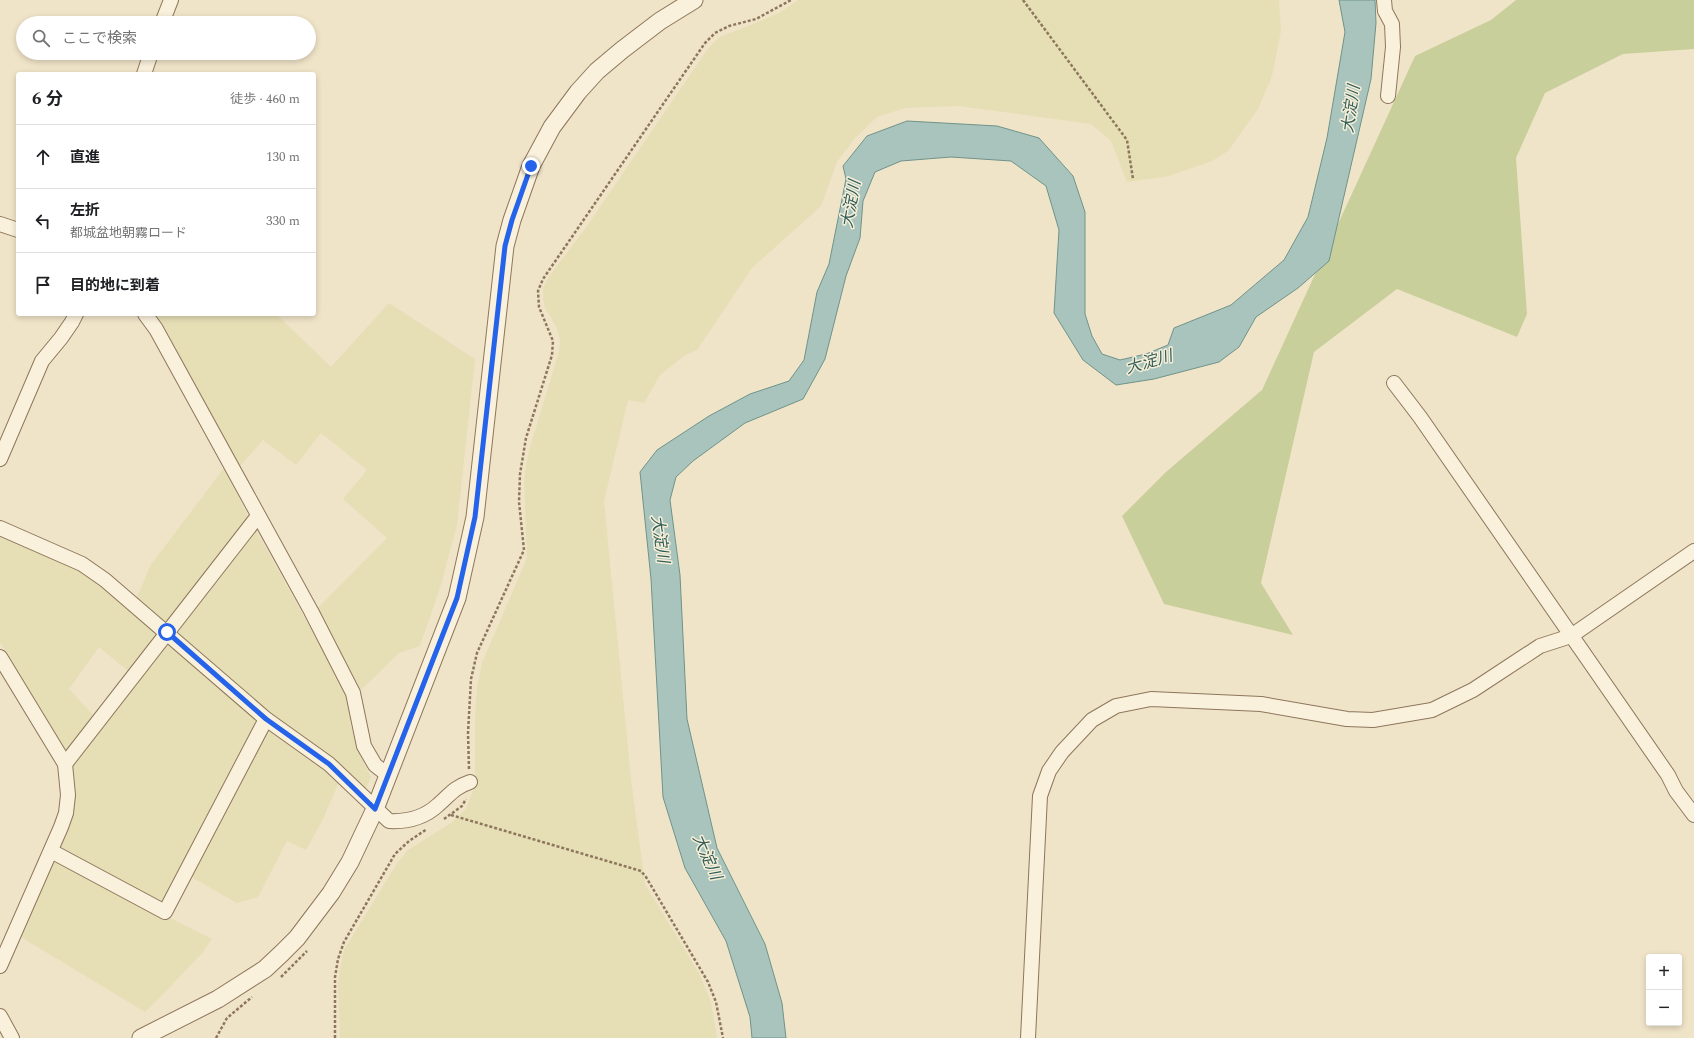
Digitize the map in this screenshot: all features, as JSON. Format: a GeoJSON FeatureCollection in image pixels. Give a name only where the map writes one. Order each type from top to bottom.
{"type":"FeatureCollection","features":[{"type":"Feature","properties":{"kind":"street"},"geometry":{"type":"LineString","coordinates":[[165,16],[171,0]]}},
{"type":"Feature","properties":{"kind":"street"},"geometry":{"type":"LineString","coordinates":[[141,1038],[218,999],[265,969],[297,938],[331,893],[350,862],[389,776],[457,598],[475,517],[505,246],[512,220],[531,166],[552,127],[578,92],[597,71],[660,21],[694,0]]}},
{"type":"Feature","properties":{"kind":"street"},"geometry":{"type":"LineString","coordinates":[[1384,0],[1385,11],[1392,24],[1393,47],[1388,96]]}},
{"type":"Feature","properties":{"kind":"street"},"geometry":{"type":"LineString","coordinates":[[145,72],[149,60]]}},
{"type":"Feature","properties":{"kind":"street"},"geometry":{"type":"LineString","coordinates":[[0,224],[16,229]]}},
{"type":"Feature","properties":{"kind":"street"},"geometry":{"type":"LineString","coordinates":[[0,459],[42,361],[61,338],[75,316]]}},
{"type":"Feature","properties":{"kind":"street"},"geometry":{"type":"LineString","coordinates":[[146,316],[156,329],[311,611],[354,693],[364,746],[375,765],[389,776]]}},
{"type":"Feature","properties":{"kind":"street"},"geometry":{"type":"LineString","coordinates":[[1394,383],[1420,417],[1668,775],[1676,791],[1694,815]]}},
{"type":"Feature","properties":{"kind":"street"},"geometry":{"type":"LineString","coordinates":[[65,764],[258,516]]}},
{"type":"Feature","properties":{"kind":"street"},"geometry":{"type":"LineString","coordinates":[[0,528],[82,564],[105,580],[266,719],[329,764],[389,821],[400,822],[419,818],[438,806],[458,786],[470,782]]}},
{"type":"Feature","properties":{"kind":"street"},"geometry":{"type":"LineString","coordinates":[[1028,1038],[1040,796],[1049,771],[1062,752],[1092,720],[1116,706],[1151,699],[1261,704],[1347,719],[1373,720],[1432,710],[1473,690],[1540,646],[1571,636],[1694,551]]}},
{"type":"Feature","properties":{"kind":"street"},"geometry":{"type":"LineString","coordinates":[[0,657],[65,764],[68,795],[66,813],[51,851],[0,966]]}},
{"type":"Feature","properties":{"kind":"street"},"geometry":{"type":"LineString","coordinates":[[51,851],[165,912],[266,719]]}},
{"type":"Feature","properties":{"kind":"street"},"geometry":{"type":"LineString","coordinates":[[0,1016],[12,1038]]}},
{"type":"Feature","properties":{"kind":"path"},"geometry":{"type":"LineString","coordinates":[[439,822],[462,806],[469,792],[468,733],[471,679],[477,653],[524,550],[519,502],[520,474],[526,438],[552,355],[553,341],[539,307],[538,291],[543,279],[705,43],[715,33],[724,28],[756,19],[791,0]]}},
{"type":"Feature","properties":{"kind":"path"},"geometry":{"type":"LineString","coordinates":[[1024,0],[1127,140],[1132,180]]}},
{"type":"Feature","properties":{"kind":"path"},"geometry":{"type":"LineString","coordinates":[[451,815],[640,871],[646,877],[708,982],[716,1002],[723,1038]]}},
{"type":"Feature","properties":{"kind":"path"},"geometry":{"type":"LineString","coordinates":[[335,1038],[336,977],[338,959],[344,942],[395,854],[409,841],[433,826]]}},
{"type":"Feature","properties":{"kind":"shaded area"},"geometry":{"type":"Polygon","coordinates":[[[798,0],[1279,0],[1281,31],[1272,76],[1258,109],[1228,151],[1212,161],[1169,176],[1127,182],[1111,141],[1091,124],[958,106],[905,108],[877,117],[855,138],[837,162],[821,206],[752,268],[697,350],[684,356],[660,375],[644,403],[628,400],[604,501],[631,779],[645,884],[699,973],[711,1002],[717,1038],[340,1038],[338,984],[344,950],[396,865],[408,850],[451,823],[466,809],[475,785],[475,716],[477,687],[482,663],[527,558],[524,478],[529,450],[559,352],[560,340],[556,326],[545,308],[543,288],[550,275],[585,229],[707,50],[719,37],[781,12],[798,0]]]}},
{"type":"Feature","properties":{"kind":"shaded area"},"geometry":{"type":"Polygon","coordinates":[[[389,303],[475,359],[457,525],[441,585],[420,646],[399,653],[361,690],[317,609],[387,538],[343,499],[367,470],[321,433],[296,465],[263,440],[240,466],[153,316],[278,316],[331,367],[389,303]]]}},
{"type":"Feature","properties":{"kind":"shaded area"},"geometry":{"type":"Polygon","coordinates":[[[224,468],[248,516],[347,694],[351,726],[360,755],[371,777],[365,791],[345,768],[323,819],[306,850],[287,841],[258,897],[237,903],[181,871],[158,912],[212,939],[203,952],[145,1012],[21,937],[53,861],[71,767],[139,680],[99,647],[69,689],[94,716],[65,756],[0,642],[0,535],[78,568],[127,606],[139,593],[150,566],[224,468]]]}},
{"type":"Feature","properties":{"kind":"green space"},"geometry":{"type":"Polygon","coordinates":[[[1516,0],[1694,0],[1694,49],[1623,54],[1545,93],[1516,158],[1527,314],[1517,337],[1397,289],[1314,352],[1261,583],[1293,635],[1164,604],[1122,516],[1166,472],[1262,390],[1415,56],[1491,20],[1516,0]]]}},
{"type":"Feature","properties":{"kind":"water","name":"大淀川"},"geometry":{"type":"Polygon","coordinates":[[[1339,0],[1375,0],[1376,23],[1371,79],[1329,261],[1298,288],[1256,317],[1239,347],[1219,362],[1154,379],[1116,385],[1083,360],[1054,313],[1059,230],[1046,186],[1011,161],[951,157],[901,161],[875,172],[863,201],[860,238],[846,276],[825,359],[803,399],[745,423],[693,461],[676,477],[670,500],[680,575],[687,719],[717,848],[765,944],[782,1003],[786,1038],[752,1038],[750,1017],[726,941],[685,868],[663,797],[651,579],[640,472],[657,450],[709,416],[750,394],[789,381],[804,360],[817,292],[829,264],[846,179],[843,166],[867,136],[907,121],[997,126],[1039,138],[1073,176],[1085,212],[1085,314],[1092,336],[1102,354],[1120,360],[1146,354],[1168,345],[1174,328],[1231,305],[1284,260],[1308,217],[1327,138],[1345,32],[1339,0]]]}},
{"type":"Feature","properties":{"kind":"route"},"geometry":{"type":"LineString","coordinates":[[167,632],[266,719],[329,764],[375,809],[457,598],[475,517],[505,246],[512,220],[531,166]]}}]}
